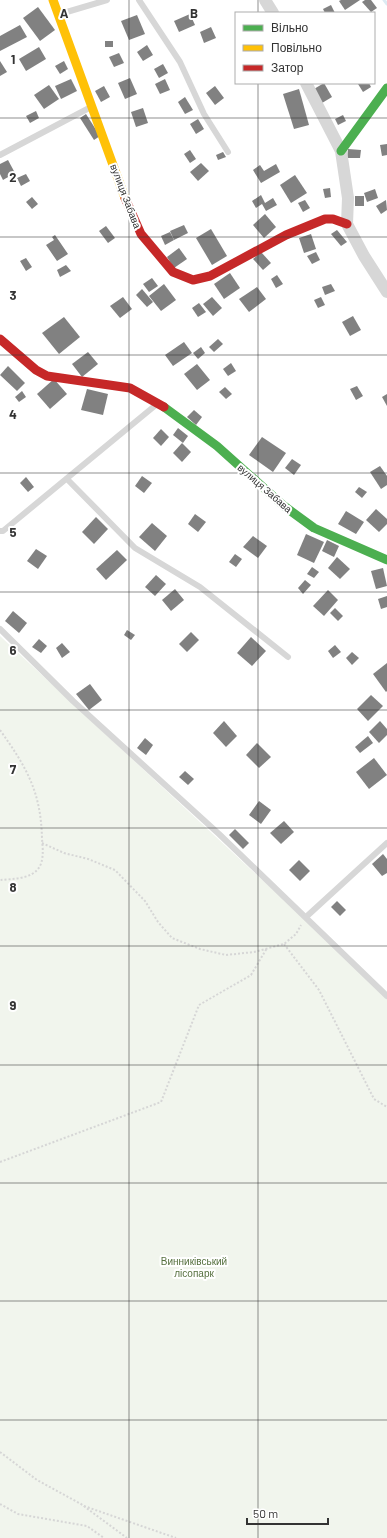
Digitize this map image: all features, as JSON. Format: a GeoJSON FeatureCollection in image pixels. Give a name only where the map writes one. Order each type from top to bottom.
{"type":"FeatureCollection","features":[{"type":"Feature","properties":{"kind":"street","name":"вулиця Забава"},"geometry":{"type":"LineString","coordinates":[[53,0],[60,14],[128,205],[141,234],[173,272],[193,280],[210,276],[286,235],[325,219],[334,219],[347,224]]}},
{"type":"Feature","properties":{"kind":"street"},"geometry":{"type":"LineString","coordinates":[[265,0],[272,12]]}},
{"type":"Feature","properties":{"kind":"street"},"geometry":{"type":"LineString","coordinates":[[307,84],[341,151],[348,198],[347,224],[364,256],[387,292]]}},
{"type":"Feature","properties":{"kind":"street"},"geometry":{"type":"LineString","coordinates":[[341,151],[387,88]]}},
{"type":"Feature","properties":{"kind":"street","name":"вулиця Забава"},"geometry":{"type":"LineString","coordinates":[[0,339],[36,370],[47,376],[130,388],[158,403],[218,446],[284,506],[314,528],[387,560]]}},
{"type":"Feature","properties":{"kind":"lane"},"geometry":{"type":"LineString","coordinates":[[60,14],[107,0]]}},
{"type":"Feature","properties":{"kind":"lane"},"geometry":{"type":"LineString","coordinates":[[139,0],[180,62],[204,114],[228,152]]}},
{"type":"Feature","properties":{"kind":"lane"},"geometry":{"type":"LineString","coordinates":[[0,155],[92,106]]}},
{"type":"Feature","properties":{"kind":"lane"},"geometry":{"type":"LineString","coordinates":[[0,532],[4,531],[158,403]]}},
{"type":"Feature","properties":{"kind":"lane"},"geometry":{"type":"LineString","coordinates":[[67,479],[134,548],[200,587],[288,657]]}},
{"type":"Feature","properties":{"kind":"lane"},"geometry":{"type":"LineString","coordinates":[[0,629],[73,701],[306,917],[387,996]]}},
{"type":"Feature","properties":{"kind":"lane"},"geometry":{"type":"LineString","coordinates":[[306,917],[387,843]]}},
{"type":"Feature","properties":{"kind":"path"},"geometry":{"type":"LineString","coordinates":[[0,730],[32,782],[38,798],[41,816],[43,852],[38,869],[32,874],[0,880]]}},
{"type":"Feature","properties":{"kind":"path"},"geometry":{"type":"LineString","coordinates":[[42,843],[64,853],[88,859],[115,870],[144,901],[158,922],[172,938],[200,949],[226,956],[284,944],[296,934],[306,917]]}},
{"type":"Feature","properties":{"kind":"path"},"geometry":{"type":"LineString","coordinates":[[284,944],[319,990],[374,1100],[387,1107]]}},
{"type":"Feature","properties":{"kind":"path"},"geometry":{"type":"LineString","coordinates":[[0,1162],[161,1102],[199,1005],[251,975],[267,948]]}},
{"type":"Feature","properties":{"kind":"path"},"geometry":{"type":"LineString","coordinates":[[0,1452],[37,1480],[81,1504],[127,1538]]}},
{"type":"Feature","properties":{"kind":"path"},"geometry":{"type":"LineString","coordinates":[[0,1504],[18,1514],[87,1526],[100,1537],[104,1538]]}},
{"type":"Feature","properties":{"kind":"path"},"geometry":{"type":"LineString","coordinates":[[81,1504],[176,1538]]}},
{"type":"Feature","properties":{"kind":"green space","name":"Винниківський лісопарк"},"geometry":{"type":"Polygon","coordinates":[[[0,636],[387,996],[387,1538],[0,1538],[0,636]]]}},
{"type":"Feature","properties":{"kind":"building"},"geometry":{"type":"Polygon","coordinates":[[[360,0],[345,10],[339,1],[360,0]]]}},
{"type":"Feature","properties":{"kind":"building"},"geometry":{"type":"Polygon","coordinates":[[[365,0],[371,0],[377,8],[371,12],[362,2],[365,0]]]}},
{"type":"Feature","properties":{"kind":"building"},"geometry":{"type":"Polygon","coordinates":[[[331,5],[334,12],[324,12],[323,9],[331,5]]]}},
{"type":"Feature","properties":{"kind":"building"},"geometry":{"type":"Polygon","coordinates":[[[38,7],[55,30],[40,41],[23,18],[38,7]]]}},
{"type":"Feature","properties":{"kind":"building"},"geometry":{"type":"Polygon","coordinates":[[[190,14],[195,25],[179,32],[174,21],[190,14]]]}},
{"type":"Feature","properties":{"kind":"building"},"geometry":{"type":"Polygon","coordinates":[[[137,15],[145,34],[129,40],[121,21],[137,15]]]}},
{"type":"Feature","properties":{"kind":"building"},"geometry":{"type":"Polygon","coordinates":[[[20,25],[27,37],[0,51],[0,36],[20,25]]]}},
{"type":"Feature","properties":{"kind":"building"},"geometry":{"type":"Polygon","coordinates":[[[211,27],[216,38],[204,43],[200,32],[211,27]]]}},
{"type":"Feature","properties":{"kind":"building"},"geometry":{"type":"Polygon","coordinates":[[[105,41],[113,41],[113,47],[105,47],[105,41]]]}},
{"type":"Feature","properties":{"kind":"building"},"geometry":{"type":"Polygon","coordinates":[[[147,45],[153,55],[143,61],[137,52],[147,45]]]}},
{"type":"Feature","properties":{"kind":"building"},"geometry":{"type":"Polygon","coordinates":[[[39,47],[46,59],[26,71],[19,59],[39,47]]]}},
{"type":"Feature","properties":{"kind":"building"},"geometry":{"type":"Polygon","coordinates":[[[119,53],[124,63],[114,67],[109,57],[119,53]]]}},
{"type":"Feature","properties":{"kind":"building"},"geometry":{"type":"Polygon","coordinates":[[[0,61],[7,72],[0,76],[0,61]]]}},
{"type":"Feature","properties":{"kind":"building"},"geometry":{"type":"Polygon","coordinates":[[[64,61],[68,69],[60,74],[55,66],[64,61]]]}},
{"type":"Feature","properties":{"kind":"building"},"geometry":{"type":"Polygon","coordinates":[[[163,64],[168,73],[159,78],[154,69],[163,64]]]}},
{"type":"Feature","properties":{"kind":"building"},"geometry":{"type":"Polygon","coordinates":[[[130,78],[137,94],[125,99],[118,83],[130,78]]]}},
{"type":"Feature","properties":{"kind":"building"},"geometry":{"type":"Polygon","coordinates":[[[71,79],[77,91],[61,99],[55,86],[71,79]]]}},
{"type":"Feature","properties":{"kind":"building"},"geometry":{"type":"Polygon","coordinates":[[[165,79],[170,90],[160,94],[155,84],[165,79]]]}},
{"type":"Feature","properties":{"kind":"building"},"geometry":{"type":"Polygon","coordinates":[[[325,84],[332,97],[322,103],[314,89],[325,84]]]}},
{"type":"Feature","properties":{"kind":"building"},"geometry":{"type":"Polygon","coordinates":[[[358,84],[370,84],[371,87],[363,92],[358,84]]]}},
{"type":"Feature","properties":{"kind":"building"},"geometry":{"type":"Polygon","coordinates":[[[49,85],[59,99],[44,109],[34,95],[49,85]]]}},
{"type":"Feature","properties":{"kind":"building"},"geometry":{"type":"Polygon","coordinates":[[[104,86],[110,97],[101,102],[95,91],[104,86]]]}},
{"type":"Feature","properties":{"kind":"building"},"geometry":{"type":"Polygon","coordinates":[[[215,86],[224,98],[215,105],[206,93],[215,86]]]}},
{"type":"Feature","properties":{"kind":"building"},"geometry":{"type":"Polygon","coordinates":[[[299,89],[309,125],[294,129],[283,94],[299,89]]]}},
{"type":"Feature","properties":{"kind":"building"},"geometry":{"type":"Polygon","coordinates":[[[185,97],[193,110],[185,114],[178,102],[185,97]]]}},
{"type":"Feature","properties":{"kind":"building"},"geometry":{"type":"Polygon","coordinates":[[[143,108],[148,123],[136,127],[131,112],[143,108]]]}},
{"type":"Feature","properties":{"kind":"building"},"geometry":{"type":"Polygon","coordinates":[[[36,111],[39,118],[30,123],[26,116],[36,111]]]}},
{"type":"Feature","properties":{"kind":"building"},"geometry":{"type":"Polygon","coordinates":[[[86,114],[100,136],[94,140],[80,118],[86,114]]]}},
{"type":"Feature","properties":{"kind":"building"},"geometry":{"type":"Polygon","coordinates":[[[343,115],[346,121],[338,125],[335,119],[343,115]]]}},
{"type":"Feature","properties":{"kind":"building"},"geometry":{"type":"Polygon","coordinates":[[[198,119],[204,129],[196,134],[190,124],[198,119]]]}},
{"type":"Feature","properties":{"kind":"building"},"geometry":{"type":"Polygon","coordinates":[[[387,144],[387,155],[382,156],[380,145],[387,144]]]}},
{"type":"Feature","properties":{"kind":"building"},"geometry":{"type":"Polygon","coordinates":[[[348,149],[361,150],[360,158],[347,158],[348,149]]]}},
{"type":"Feature","properties":{"kind":"building"},"geometry":{"type":"Polygon","coordinates":[[[190,150],[196,159],[190,163],[184,154],[190,150]]]}},
{"type":"Feature","properties":{"kind":"building"},"geometry":{"type":"Polygon","coordinates":[[[223,152],[226,157],[218,160],[216,155],[223,152]]]}},
{"type":"Feature","properties":{"kind":"building"},"geometry":{"type":"Polygon","coordinates":[[[8,160],[15,173],[3,180],[0,174],[0,164],[8,160]]]}},
{"type":"Feature","properties":{"kind":"building"},"geometry":{"type":"Polygon","coordinates":[[[201,163],[209,171],[198,181],[190,172],[201,163]]]}},
{"type":"Feature","properties":{"kind":"building"},"geometry":{"type":"Polygon","coordinates":[[[276,164],[280,172],[261,183],[253,170],[260,165],[264,171],[276,164]]]}},
{"type":"Feature","properties":{"kind":"building"},"geometry":{"type":"Polygon","coordinates":[[[26,174],[30,181],[21,186],[17,178],[26,174]]]}},
{"type":"Feature","properties":{"kind":"building"},"geometry":{"type":"Polygon","coordinates":[[[295,175],[307,193],[291,203],[280,185],[295,175]]]}},
{"type":"Feature","properties":{"kind":"building"},"geometry":{"type":"Polygon","coordinates":[[[330,188],[331,197],[325,198],[323,189],[330,188]]]}},
{"type":"Feature","properties":{"kind":"building"},"geometry":{"type":"Polygon","coordinates":[[[375,189],[378,198],[367,202],[364,193],[375,189]]]}},
{"type":"Feature","properties":{"kind":"building"},"geometry":{"type":"Polygon","coordinates":[[[261,195],[265,203],[273,198],[277,205],[266,211],[262,204],[256,208],[252,201],[261,195]]]}},
{"type":"Feature","properties":{"kind":"building"},"geometry":{"type":"Polygon","coordinates":[[[355,196],[364,196],[364,206],[355,206],[355,196]]]}},
{"type":"Feature","properties":{"kind":"building"},"geometry":{"type":"Polygon","coordinates":[[[32,197],[38,204],[32,209],[26,202],[32,197]]]}},
{"type":"Feature","properties":{"kind":"building"},"geometry":{"type":"Polygon","coordinates":[[[305,200],[310,208],[303,212],[298,203],[305,200]]]}},
{"type":"Feature","properties":{"kind":"building"},"geometry":{"type":"Polygon","coordinates":[[[386,200],[387,210],[381,214],[376,206],[386,200]]]}},
{"type":"Feature","properties":{"kind":"building"},"geometry":{"type":"Polygon","coordinates":[[[265,214],[276,227],[264,238],[253,225],[265,214]]]}},
{"type":"Feature","properties":{"kind":"building"},"geometry":{"type":"Polygon","coordinates":[[[184,225],[188,233],[174,240],[170,231],[184,225]]]}},
{"type":"Feature","properties":{"kind":"building"},"geometry":{"type":"Polygon","coordinates":[[[106,226],[115,238],[108,243],[99,231],[106,226]]]}},
{"type":"Feature","properties":{"kind":"building"},"geometry":{"type":"Polygon","coordinates":[[[211,229],[227,256],[212,265],[196,238],[211,229]]]}},
{"type":"Feature","properties":{"kind":"building"},"geometry":{"type":"Polygon","coordinates":[[[337,230],[347,242],[341,246],[331,234],[337,230]]]}},
{"type":"Feature","properties":{"kind":"building"},"geometry":{"type":"Polygon","coordinates":[[[170,232],[174,240],[165,245],[161,236],[170,232]]]}},
{"type":"Feature","properties":{"kind":"building"},"geometry":{"type":"Polygon","coordinates":[[[311,234],[316,249],[304,253],[299,238],[311,234]]]}},
{"type":"Feature","properties":{"kind":"building"},"geometry":{"type":"Polygon","coordinates":[[[55,235],[68,254],[57,261],[46,245],[54,240],[52,237],[55,235]]]}},
{"type":"Feature","properties":{"kind":"building"},"geometry":{"type":"Polygon","coordinates":[[[179,248],[187,259],[174,268],[167,257],[179,248]]]}},
{"type":"Feature","properties":{"kind":"building"},"geometry":{"type":"Polygon","coordinates":[[[261,252],[271,263],[263,270],[253,259],[261,252]]]}},
{"type":"Feature","properties":{"kind":"building"},"geometry":{"type":"Polygon","coordinates":[[[316,252],[320,260],[312,264],[307,256],[316,252]]]}},
{"type":"Feature","properties":{"kind":"building"},"geometry":{"type":"Polygon","coordinates":[[[26,258],[32,267],[26,271],[20,261],[26,258]]]}},
{"type":"Feature","properties":{"kind":"building"},"geometry":{"type":"Polygon","coordinates":[[[66,265],[71,271],[60,277],[57,270],[66,265]]]}},
{"type":"Feature","properties":{"kind":"building"},"geometry":{"type":"Polygon","coordinates":[[[230,273],[240,288],[224,299],[214,284],[230,273]]]}},
{"type":"Feature","properties":{"kind":"building"},"geometry":{"type":"Polygon","coordinates":[[[277,275],[283,284],[276,288],[271,279],[277,275]]]}},
{"type":"Feature","properties":{"kind":"building"},"geometry":{"type":"Polygon","coordinates":[[[152,278],[158,286],[149,292],[143,284],[152,278]]]}},
{"type":"Feature","properties":{"kind":"building"},"geometry":{"type":"Polygon","coordinates":[[[164,284],[176,300],[161,311],[149,296],[164,284]]]}},
{"type":"Feature","properties":{"kind":"building"},"geometry":{"type":"Polygon","coordinates":[[[331,284],[335,291],[325,295],[322,287],[331,284]]]}},
{"type":"Feature","properties":{"kind":"building"},"geometry":{"type":"Polygon","coordinates":[[[257,287],[266,299],[249,312],[239,299],[257,287]]]}},
{"type":"Feature","properties":{"kind":"building"},"geometry":{"type":"Polygon","coordinates":[[[142,289],[153,302],[147,307],[136,295],[142,289]]]}},
{"type":"Feature","properties":{"kind":"building"},"geometry":{"type":"Polygon","coordinates":[[[123,297],[132,309],[120,318],[110,306],[123,297]]]}},
{"type":"Feature","properties":{"kind":"building"},"geometry":{"type":"Polygon","coordinates":[[[212,297],[222,308],[213,316],[203,304],[212,297]]]}},
{"type":"Feature","properties":{"kind":"building"},"geometry":{"type":"Polygon","coordinates":[[[321,297],[325,305],[318,308],[314,300],[321,297]]]}},
{"type":"Feature","properties":{"kind":"building"},"geometry":{"type":"Polygon","coordinates":[[[199,303],[206,312],[198,317],[192,308],[199,303]]]}},
{"type":"Feature","properties":{"kind":"building"},"geometry":{"type":"Polygon","coordinates":[[[353,316],[361,330],[350,336],[342,322],[353,316]]]}},
{"type":"Feature","properties":{"kind":"building"},"geometry":{"type":"Polygon","coordinates":[[[64,317],[80,337],[59,354],[42,333],[64,317]]]}},
{"type":"Feature","properties":{"kind":"building"},"geometry":{"type":"Polygon","coordinates":[[[218,339],[223,344],[214,352],[209,347],[218,339]]]}},
{"type":"Feature","properties":{"kind":"building"},"geometry":{"type":"Polygon","coordinates":[[[184,342],[192,353],[173,366],[165,355],[184,342]]]}},
{"type":"Feature","properties":{"kind":"building"},"geometry":{"type":"Polygon","coordinates":[[[201,347],[205,353],[198,359],[193,353],[201,347]]]}},
{"type":"Feature","properties":{"kind":"building"},"geometry":{"type":"Polygon","coordinates":[[[88,352],[98,364],[82,377],[72,364],[88,352]]]}},
{"type":"Feature","properties":{"kind":"building"},"geometry":{"type":"Polygon","coordinates":[[[231,363],[236,371],[228,376],[223,369],[231,363]]]}},
{"type":"Feature","properties":{"kind":"building"},"geometry":{"type":"Polygon","coordinates":[[[197,364],[210,380],[197,390],[184,374],[197,364]]]}},
{"type":"Feature","properties":{"kind":"building"},"geometry":{"type":"Polygon","coordinates":[[[8,366],[25,383],[17,391],[0,375],[8,366]]]}},
{"type":"Feature","properties":{"kind":"building"},"geometry":{"type":"Polygon","coordinates":[[[54,379],[67,394],[50,409],[37,394],[54,379]]]}},
{"type":"Feature","properties":{"kind":"building"},"geometry":{"type":"Polygon","coordinates":[[[357,386],[363,396],[356,400],[350,389],[357,386]]]}},
{"type":"Feature","properties":{"kind":"building"},"geometry":{"type":"Polygon","coordinates":[[[225,387],[232,394],[226,399],[219,392],[225,387]]]}},
{"type":"Feature","properties":{"kind":"building"},"geometry":{"type":"Polygon","coordinates":[[[87,389],[108,394],[103,415],[81,410],[87,389]]]}},
{"type":"Feature","properties":{"kind":"building"},"geometry":{"type":"Polygon","coordinates":[[[22,391],[26,397],[19,402],[15,397],[22,391]]]}},
{"type":"Feature","properties":{"kind":"building"},"geometry":{"type":"Polygon","coordinates":[[[387,394],[387,406],[382,397],[387,394]]]}},
{"type":"Feature","properties":{"kind":"building"},"geometry":{"type":"Polygon","coordinates":[[[194,410],[202,417],[196,425],[187,417],[194,410]]]}},
{"type":"Feature","properties":{"kind":"building"},"geometry":{"type":"Polygon","coordinates":[[[178,428],[188,436],[183,443],[173,435],[178,428]]]}},
{"type":"Feature","properties":{"kind":"building"},"geometry":{"type":"Polygon","coordinates":[[[161,429],[169,437],[161,446],[153,438],[161,429]]]}},
{"type":"Feature","properties":{"kind":"building"},"geometry":{"type":"Polygon","coordinates":[[[262,437],[286,453],[273,472],[249,455],[262,437]]]}},
{"type":"Feature","properties":{"kind":"building"},"geometry":{"type":"Polygon","coordinates":[[[182,443],[191,452],[182,462],[173,453],[182,443]]]}},
{"type":"Feature","properties":{"kind":"building"},"geometry":{"type":"Polygon","coordinates":[[[292,459],[301,465],[294,475],[285,468],[292,459]]]}},
{"type":"Feature","properties":{"kind":"building"},"geometry":{"type":"Polygon","coordinates":[[[380,466],[387,476],[387,485],[381,489],[370,472],[380,466]]]}},
{"type":"Feature","properties":{"kind":"building"},"geometry":{"type":"Polygon","coordinates":[[[142,476],[152,483],[144,493],[135,486],[142,476]]]}},
{"type":"Feature","properties":{"kind":"building"},"geometry":{"type":"Polygon","coordinates":[[[26,477],[34,487],[28,492],[20,483],[26,477]]]}},
{"type":"Feature","properties":{"kind":"building"},"geometry":{"type":"Polygon","coordinates":[[[359,487],[367,492],[362,498],[355,492],[359,487]]]}},
{"type":"Feature","properties":{"kind":"building"},"geometry":{"type":"Polygon","coordinates":[[[376,509],[387,519],[387,524],[379,532],[366,520],[376,509]]]}},
{"type":"Feature","properties":{"kind":"building"},"geometry":{"type":"Polygon","coordinates":[[[346,511],[364,522],[356,534],[338,524],[346,511]]]}},
{"type":"Feature","properties":{"kind":"building"},"geometry":{"type":"Polygon","coordinates":[[[195,514],[206,522],[198,532],[188,524],[195,514]]]}},
{"type":"Feature","properties":{"kind":"building"},"geometry":{"type":"Polygon","coordinates":[[[96,517],[108,529],[94,544],[82,532],[96,517]]]}},
{"type":"Feature","properties":{"kind":"building"},"geometry":{"type":"Polygon","coordinates":[[[152,523],[167,536],[155,551],[139,537],[152,523]]]}},
{"type":"Feature","properties":{"kind":"building"},"geometry":{"type":"Polygon","coordinates":[[[306,534],[324,542],[314,563],[297,555],[306,534]]]}},
{"type":"Feature","properties":{"kind":"building"},"geometry":{"type":"Polygon","coordinates":[[[253,536],[267,546],[258,558],[243,547],[253,536]]]}},
{"type":"Feature","properties":{"kind":"building"},"geometry":{"type":"Polygon","coordinates":[[[327,540],[339,546],[334,557],[322,551],[327,540]]]}},
{"type":"Feature","properties":{"kind":"building"},"geometry":{"type":"Polygon","coordinates":[[[36,549],[47,556],[38,569],[27,561],[36,549]]]}},
{"type":"Feature","properties":{"kind":"building"},"geometry":{"type":"Polygon","coordinates":[[[117,550],[127,560],[106,580],[96,569],[117,550]]]}},
{"type":"Feature","properties":{"kind":"building"},"geometry":{"type":"Polygon","coordinates":[[[235,554],[242,559],[236,567],[229,562],[235,554]]]}},
{"type":"Feature","properties":{"kind":"building"},"geometry":{"type":"Polygon","coordinates":[[[337,557],[350,569],[340,579],[328,568],[337,557]]]}},
{"type":"Feature","properties":{"kind":"building"},"geometry":{"type":"Polygon","coordinates":[[[312,567],[319,572],[314,578],[307,574],[312,567]]]}},
{"type":"Feature","properties":{"kind":"building"},"geometry":{"type":"Polygon","coordinates":[[[383,568],[387,586],[376,589],[371,571],[383,568]]]}},
{"type":"Feature","properties":{"kind":"building"},"geometry":{"type":"Polygon","coordinates":[[[156,575],[166,584],[155,596],[145,587],[156,575]]]}},
{"type":"Feature","properties":{"kind":"building"},"geometry":{"type":"Polygon","coordinates":[[[305,580],[311,585],[303,594],[298,588],[305,580]]]}},
{"type":"Feature","properties":{"kind":"building"},"geometry":{"type":"Polygon","coordinates":[[[175,589],[184,600],[171,611],[162,600],[175,589]]]}},
{"type":"Feature","properties":{"kind":"building"},"geometry":{"type":"Polygon","coordinates":[[[328,590],[338,600],[324,616],[313,606],[328,590]]]}},
{"type":"Feature","properties":{"kind":"building"},"geometry":{"type":"Polygon","coordinates":[[[387,596],[387,607],[381,609],[378,599],[387,596]]]}},
{"type":"Feature","properties":{"kind":"building"},"geometry":{"type":"Polygon","coordinates":[[[335,608],[343,616],[338,621],[330,613],[335,608]]]}},
{"type":"Feature","properties":{"kind":"building"},"geometry":{"type":"Polygon","coordinates":[[[13,611],[27,623],[19,633],[5,621],[13,611]]]}},
{"type":"Feature","properties":{"kind":"building"},"geometry":{"type":"Polygon","coordinates":[[[127,630],[135,635],[131,640],[124,635],[127,630]]]}},
{"type":"Feature","properties":{"kind":"building"},"geometry":{"type":"Polygon","coordinates":[[[191,632],[199,640],[187,652],[179,644],[191,632]]]}},
{"type":"Feature","properties":{"kind":"building"},"geometry":{"type":"Polygon","coordinates":[[[251,637],[266,651],[252,666],[237,653],[251,637]]]}},
{"type":"Feature","properties":{"kind":"building"},"geometry":{"type":"Polygon","coordinates":[[[39,639],[47,646],[41,653],[32,647],[39,639]]]}},
{"type":"Feature","properties":{"kind":"building"},"geometry":{"type":"Polygon","coordinates":[[[62,643],[70,652],[62,658],[56,648],[62,643]]]}},
{"type":"Feature","properties":{"kind":"building"},"geometry":{"type":"Polygon","coordinates":[[[335,645],[341,652],[333,658],[328,651],[335,645]]]}},
{"type":"Feature","properties":{"kind":"building"},"geometry":{"type":"Polygon","coordinates":[[[352,652],[359,658],[352,665],[346,658],[352,652]]]}},
{"type":"Feature","properties":{"kind":"building"},"geometry":{"type":"Polygon","coordinates":[[[387,663],[387,691],[386,692],[373,674],[387,663]]]}},
{"type":"Feature","properties":{"kind":"building"},"geometry":{"type":"Polygon","coordinates":[[[90,684],[102,700],[89,710],[76,694],[90,684]]]}},
{"type":"Feature","properties":{"kind":"building"},"geometry":{"type":"Polygon","coordinates":[[[371,695],[383,706],[368,721],[357,709],[371,695]]]}},
{"type":"Feature","properties":{"kind":"building"},"geometry":{"type":"Polygon","coordinates":[[[224,721],[237,736],[226,747],[213,733],[224,721]]]}},
{"type":"Feature","properties":{"kind":"building"},"geometry":{"type":"Polygon","coordinates":[[[380,721],[387,729],[387,735],[379,743],[369,732],[380,721]]]}},
{"type":"Feature","properties":{"kind":"building"},"geometry":{"type":"Polygon","coordinates":[[[368,736],[373,743],[360,753],[355,747],[368,736]]]}},
{"type":"Feature","properties":{"kind":"building"},"geometry":{"type":"Polygon","coordinates":[[[145,738],[153,745],[146,755],[137,748],[145,738]]]}},
{"type":"Feature","properties":{"kind":"building"},"geometry":{"type":"Polygon","coordinates":[[[257,743],[271,757],[259,768],[246,755],[257,743]]]}},
{"type":"Feature","properties":{"kind":"building"},"geometry":{"type":"Polygon","coordinates":[[[374,758],[387,775],[369,789],[356,772],[374,758]]]}},
{"type":"Feature","properties":{"kind":"building"},"geometry":{"type":"Polygon","coordinates":[[[185,771],[194,779],[188,785],[179,777],[185,771]]]}},
{"type":"Feature","properties":{"kind":"building"},"geometry":{"type":"Polygon","coordinates":[[[259,801],[271,810],[261,824],[249,815],[259,801]]]}},
{"type":"Feature","properties":{"kind":"building"},"geometry":{"type":"Polygon","coordinates":[[[284,821],[294,832],[281,844],[270,833],[284,821]]]}},
{"type":"Feature","properties":{"kind":"building"},"geometry":{"type":"Polygon","coordinates":[[[235,829],[249,843],[243,849],[229,835],[235,829]]]}},
{"type":"Feature","properties":{"kind":"building"},"geometry":{"type":"Polygon","coordinates":[[[383,854],[387,859],[387,873],[382,876],[372,864],[383,854]]]}},
{"type":"Feature","properties":{"kind":"building"},"geometry":{"type":"Polygon","coordinates":[[[299,860],[310,871],[300,881],[289,870],[299,860]]]}},
{"type":"Feature","properties":{"kind":"building"},"geometry":{"type":"Polygon","coordinates":[[[337,901],[346,910],[340,916],[331,907],[337,901]]]}},
{"type":"Feature","properties":{"kind":"waterway"},"geometry":{"type":"LineString","coordinates":[[384,0],[387,4]]}},
{"type":"Feature","properties":{"kind":"traffic: fast"},"geometry":{"type":"LineString","coordinates":[[341,151],[387,88]]}},
{"type":"Feature","properties":{"kind":"traffic: fast"},"geometry":{"type":"LineString","coordinates":[[164,407],[217,446],[284,506],[314,528],[387,560]]}},
{"type":"Feature","properties":{"kind":"traffic: slow"},"geometry":{"type":"LineString","coordinates":[[53,0],[125,198]]}},
{"type":"Feature","properties":{"kind":"traffic: jam"},"geometry":{"type":"LineString","coordinates":[[125,198],[141,234],[173,272],[193,280],[210,276],[286,235],[325,219],[333,219],[347,224]]}},
{"type":"Feature","properties":{"kind":"traffic: jam"},"geometry":{"type":"LineString","coordinates":[[0,339],[36,370],[47,376],[130,388],[164,407]]}}]}
